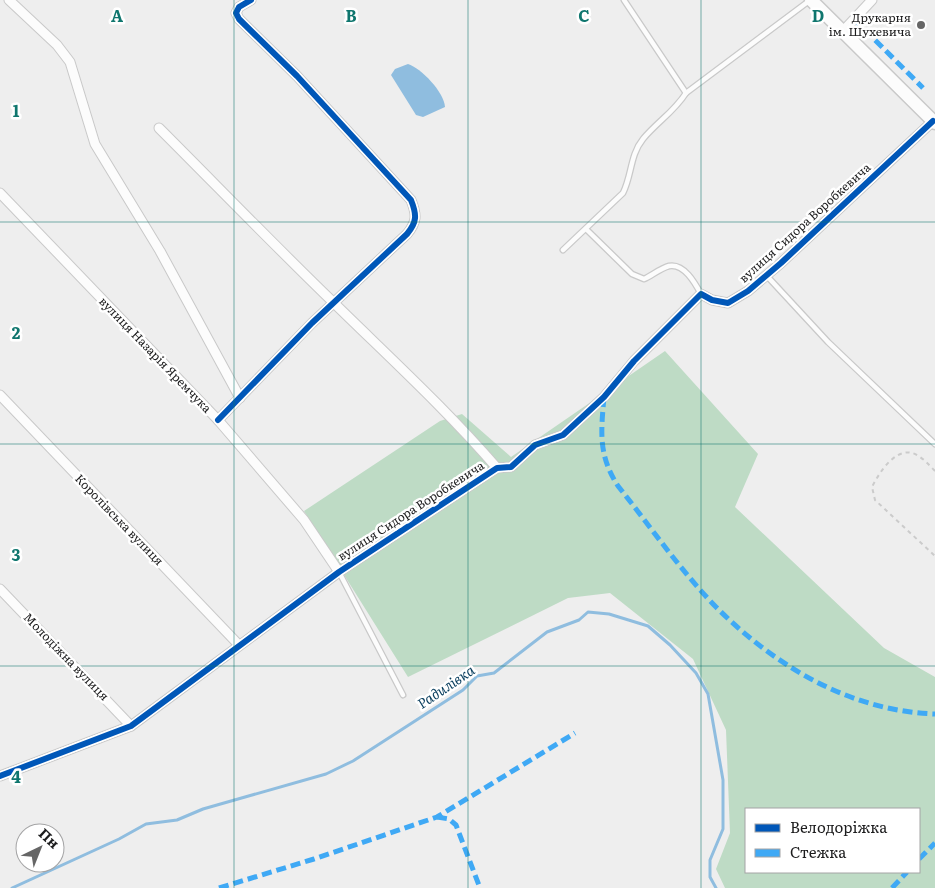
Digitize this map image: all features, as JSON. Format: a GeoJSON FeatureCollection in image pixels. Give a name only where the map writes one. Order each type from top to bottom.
{"type":"FeatureCollection","features":[{"type":"Feature","properties":{"kind":"main road"},"geometry":{"type":"LineString","coordinates":[[811,0],[934,122]]}},
{"type":"Feature","properties":{"kind":"street"},"geometry":{"type":"LineString","coordinates":[[9,0],[57,45],[70,62],[96,144],[160,251],[240,398]]}},
{"type":"Feature","properties":{"kind":"street"},"geometry":{"type":"LineString","coordinates":[[218,420],[334,303],[407,234],[414,225],[416,213],[411,200],[297,76],[239,19],[236,13],[239,7],[251,0]]}},
{"type":"Feature","properties":{"kind":"street"},"geometry":{"type":"LineString","coordinates":[[843,31],[872,0]]}},
{"type":"Feature","properties":{"kind":"street","name":"вулиця Сидора Воробкевича"},"geometry":{"type":"LineString","coordinates":[[0,776],[131,726],[238,644],[338,572],[497,468],[511,467],[535,445],[563,435],[604,397],[634,361],[701,294],[712,300],[728,303],[737,299],[766,275],[934,122]]}},
{"type":"Feature","properties":{"kind":"street"},"geometry":{"type":"LineString","coordinates":[[159,128],[468,434],[497,468]]}},
{"type":"Feature","properties":{"kind":"street","name":"вулиця Назарія Яремчука"},"geometry":{"type":"LineString","coordinates":[[0,194],[218,420],[304,520],[338,572]]}},
{"type":"Feature","properties":{"kind":"street","name":"Королівська вулиця"},"geometry":{"type":"LineString","coordinates":[[0,395],[238,644]]}},
{"type":"Feature","properties":{"kind":"street","name":"Молодіжна вулиця"},"geometry":{"type":"LineString","coordinates":[[0,589],[131,726]]}},
{"type":"Feature","properties":{"kind":"lane"},"geometry":{"type":"LineString","coordinates":[[624,0],[686,93]]}},
{"type":"Feature","properties":{"kind":"lane"},"geometry":{"type":"LineString","coordinates":[[563,250],[587,230],[623,193],[629,182],[631,163],[638,147],[644,138],[669,116],[686,93],[811,0]]}},
{"type":"Feature","properties":{"kind":"lane"},"geometry":{"type":"LineString","coordinates":[[587,230],[632,274],[644,279],[670,266],[680,268],[693,279],[701,294]]}},
{"type":"Feature","properties":{"kind":"lane"},"geometry":{"type":"LineString","coordinates":[[766,275],[828,342],[935,444]]}},
{"type":"Feature","properties":{"kind":"lane"},"geometry":{"type":"LineString","coordinates":[[338,572],[404,695]]}},
{"type":"Feature","properties":{"kind":"path"},"geometry":{"type":"LineString","coordinates":[[935,471],[919,455],[900,455],[894,457],[885,465],[872,487],[874,500],[935,556]]}},
{"type":"Feature","properties":{"kind":"green space"},"geometry":{"type":"Polygon","coordinates":[[[665,351],[758,454],[735,507],[884,648],[935,677],[935,888],[725,888],[716,869],[730,833],[726,730],[693,659],[610,593],[568,598],[408,677],[304,511],[440,421],[462,414],[511,457],[665,351]]]}},
{"type":"Feature","properties":{"kind":"water"},"geometry":{"type":"Polygon","coordinates":[[[408,64],[419,70],[431,81],[441,95],[445,107],[423,117],[416,115],[391,75],[395,69],[408,64]]]}},
{"type":"Feature","properties":{"kind":"waterway","name":"Радилівка"},"geometry":{"type":"LineString","coordinates":[[12,888],[119,839],[146,824],[177,820],[203,809],[326,774],[353,761],[463,690],[477,676],[494,673],[547,632],[579,620],[588,612],[609,614],[648,626],[670,645],[696,673],[708,694],[723,780],[723,829],[710,860],[710,877],[716,888]]}},
{"type":"Feature","properties":{"kind":"marked path"},"geometry":{"type":"LineString","coordinates":[[854,19],[923,88]]}},
{"type":"Feature","properties":{"kind":"marked path"},"geometry":{"type":"LineString","coordinates":[[604,397],[602,443],[612,475],[618,486],[678,563],[716,607],[763,648],[789,666],[816,681],[844,694],[873,704],[904,711],[935,714]]}},
{"type":"Feature","properties":{"kind":"marked path"},"geometry":{"type":"LineString","coordinates":[[219,888],[314,859],[437,817],[575,733]]}},
{"type":"Feature","properties":{"kind":"marked path"},"geometry":{"type":"LineString","coordinates":[[437,817],[449,819],[456,825],[480,888]]}},
{"type":"Feature","properties":{"kind":"marked path"},"geometry":{"type":"LineString","coordinates":[[920,858],[935,843]]}},
{"type":"Feature","properties":{"kind":"marked path"},"geometry":{"type":"LineString","coordinates":[[892,888],[906,873]]}},
{"type":"Feature","properties":{"kind":"cycle path"},"geometry":{"type":"LineString","coordinates":[[218,420],[312,323],[407,234],[413,226],[415,218],[411,200],[297,76],[239,19],[236,13],[239,7],[251,0]]}},
{"type":"Feature","properties":{"kind":"cycle path"},"geometry":{"type":"LineString","coordinates":[[0,776],[131,726],[339,572],[497,468],[511,467],[535,445],[563,435],[604,397],[634,361],[701,294],[712,300],[728,303],[748,291],[781,263],[933,121]]}},
{"type":"Feature","properties":{"kind":"place","name":"Друкарня ім. Шухевича"},"geometry":{"type":"Point","coordinates":[921,25]}}]}
